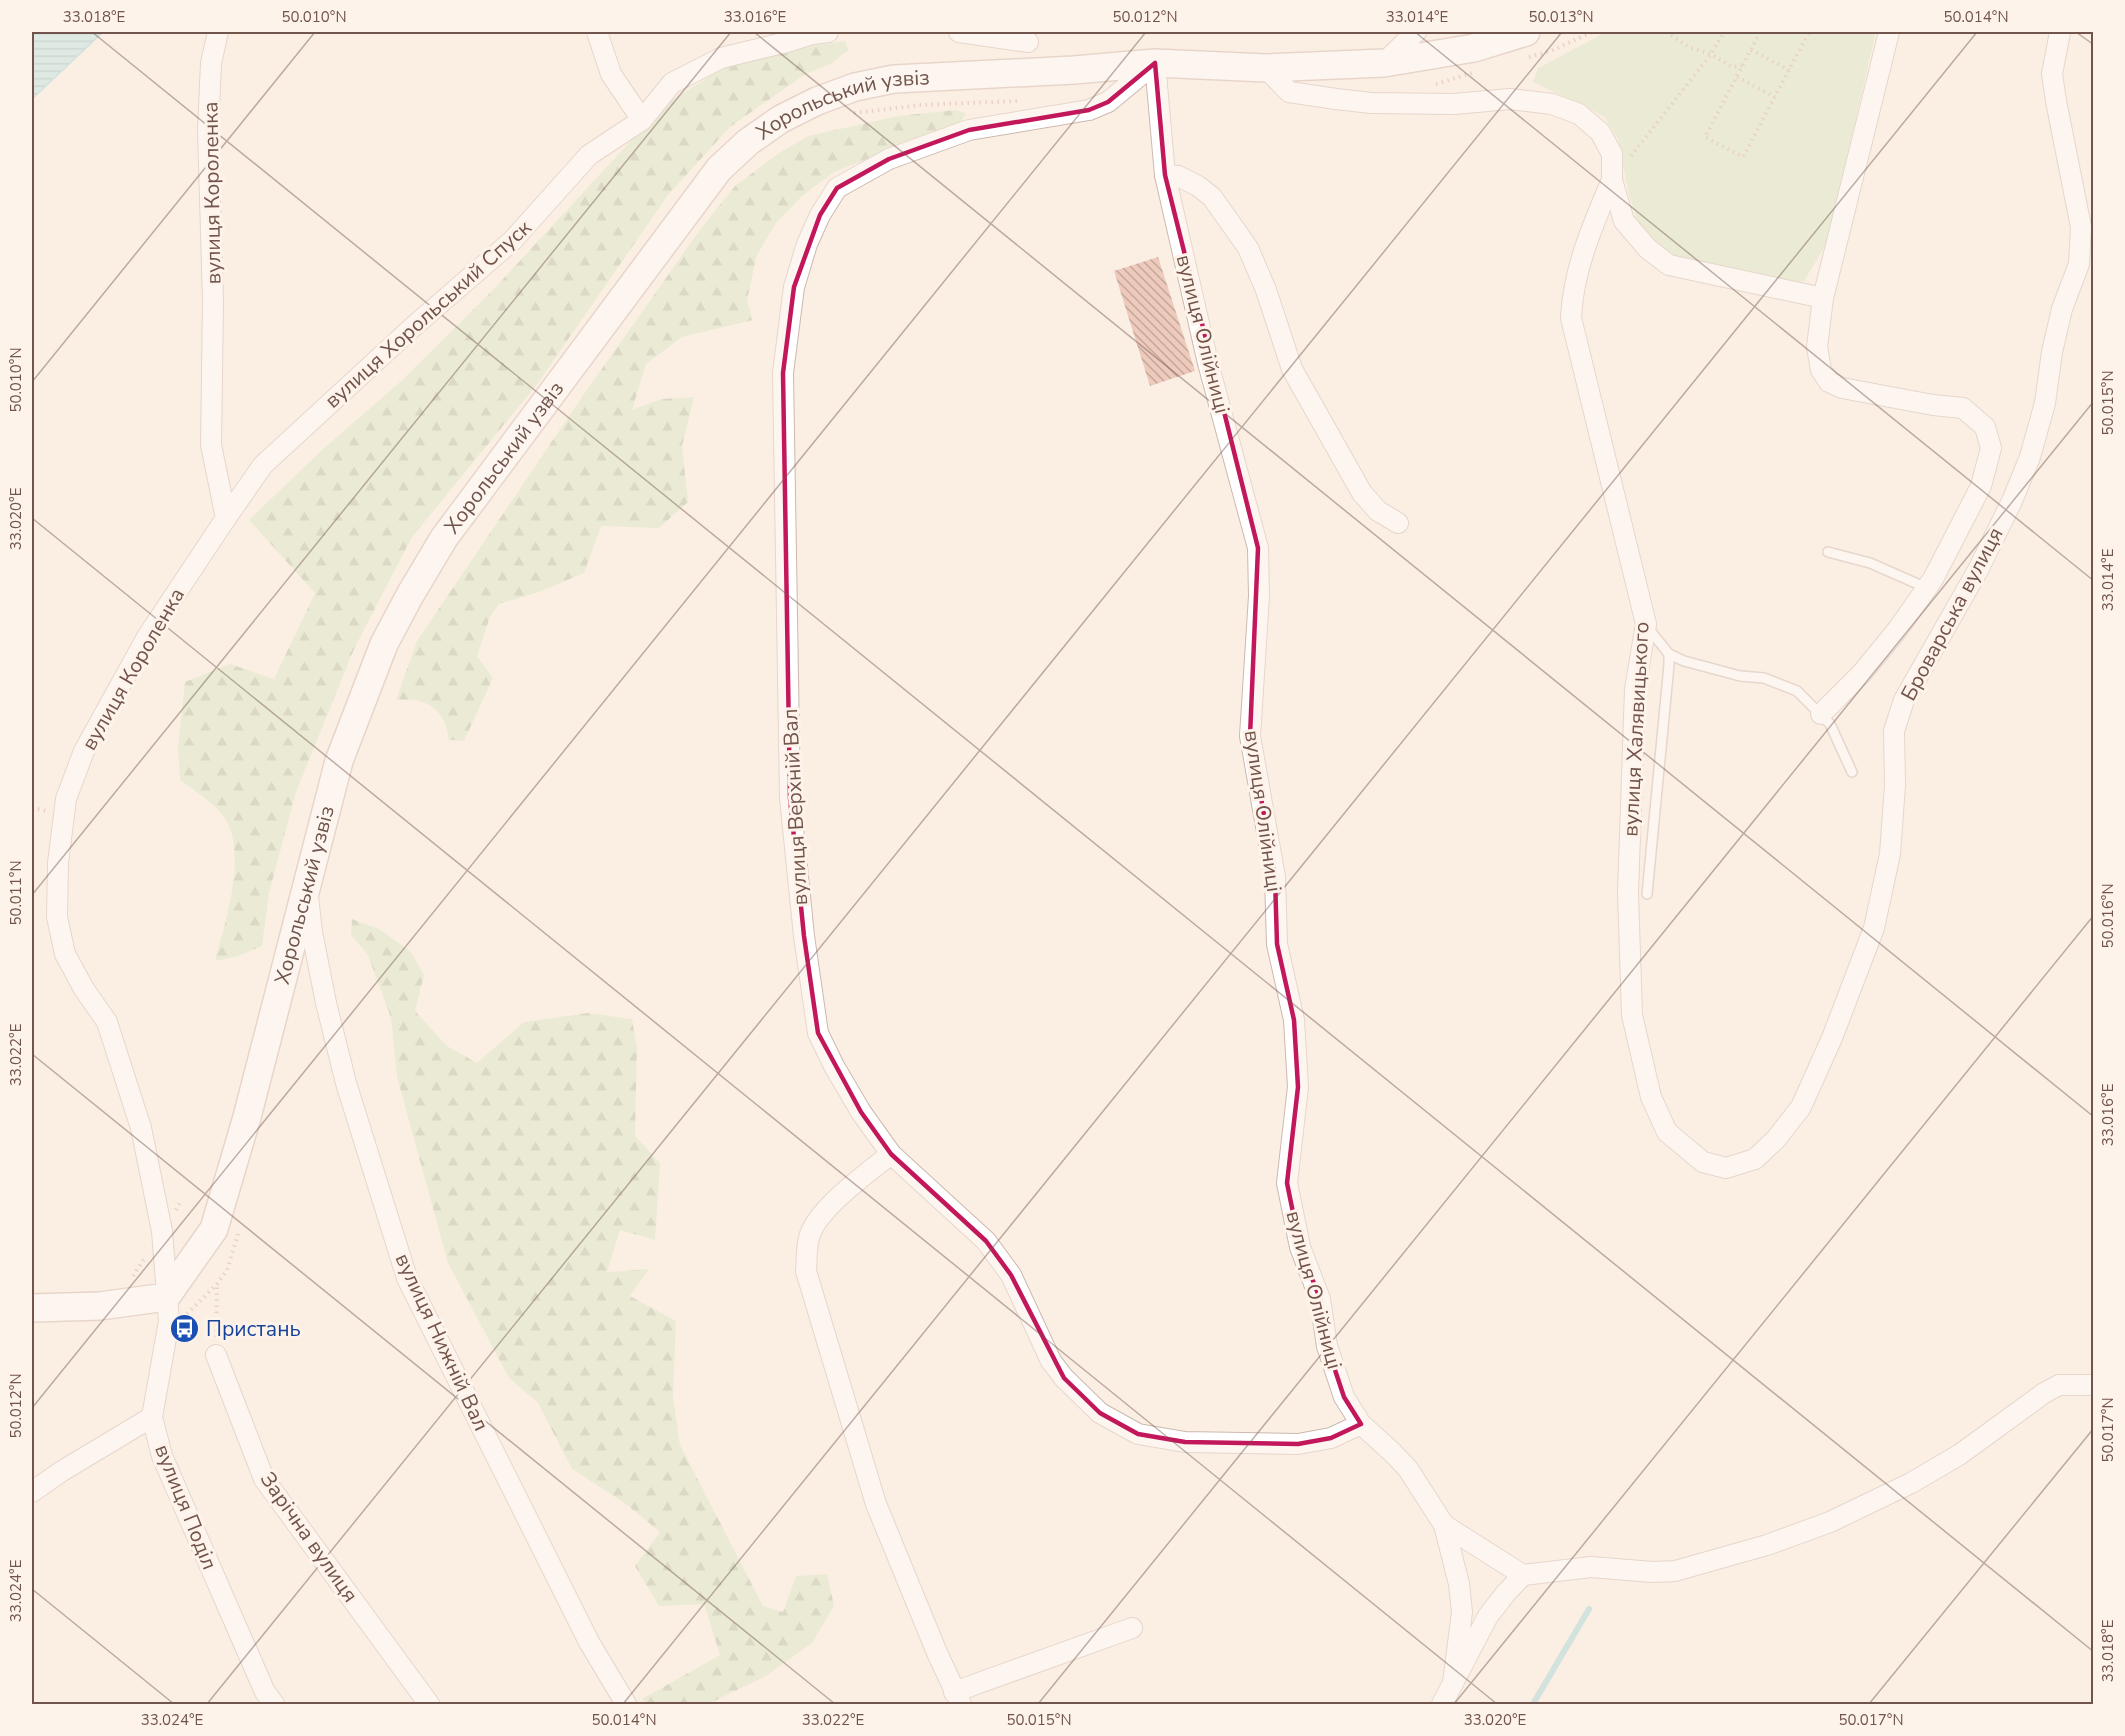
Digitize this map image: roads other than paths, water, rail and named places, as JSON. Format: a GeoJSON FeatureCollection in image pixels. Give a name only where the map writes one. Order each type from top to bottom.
{"type":"FeatureCollection","features":[{"type":"Feature","properties":{"kind":"main road","name":"Хорольський узвіз"},"geometry":{"type":"LineString","coordinates":[[166,1297],[214,1229],[247,1117],[339,761],[384,644],[444,538],[719,169],[748,142],[781,119],[817,101],[855,87],[894,79],[1074,70],[1155,63],[1266,68],[1384,63],[1474,48],[1526,32]]}},
{"type":"Feature","properties":{"kind":"main road"},"geometry":{"type":"LineString","coordinates":[[32,1308],[100,1306],[166,1297]]}},
{"type":"Feature","properties":{"kind":"street","name":"вулиця Короленка"},"geometry":{"type":"LineString","coordinates":[[166,1297],[162,1231],[159,1227],[141,1128],[107,1022],[84,989],[65,954],[57,917],[58,863],[66,799],[84,751],[147,637],[226,518],[212,445],[213,300],[208,131],[211,63],[218,32]]}},
{"type":"Feature","properties":{"kind":"street"},"geometry":{"type":"LineString","coordinates":[[597,32],[611,74],[642,120]]}},
{"type":"Feature","properties":{"kind":"street","name":"вулиця Хорольський Спуск"},"geometry":{"type":"LineString","coordinates":[[226,518],[263,465],[414,326],[512,241],[589,155],[642,120],[672,83],[721,58],[812,34],[828,32]]}},
{"type":"Feature","properties":{"kind":"street"},"geometry":{"type":"LineString","coordinates":[[959,32],[1028,42]]}},
{"type":"Feature","properties":{"kind":"street"},"geometry":{"type":"LineString","coordinates":[[1384,63],[1416,32]]}},
{"type":"Feature","properties":{"kind":"street"},"geometry":{"type":"LineString","coordinates":[[1821,714],[1862,673],[1898,629],[1927,588],[1959,533],[1981,486],[1991,448],[1985,427],[1963,408],[1933,405],[1842,388],[1829,382],[1821,370],[1817,346],[1823,298],[1889,32]]}},
{"type":"Feature","properties":{"kind":"street","name":"Броварська вулиця"},"geometry":{"type":"LineString","coordinates":[[1703,1162],[1726,1168],[1755,1159],[1776,1139],[1801,1107],[1832,1038],[1874,927],[1890,854],[1895,785],[1894,731],[1904,700],[1978,570],[2012,501],[2030,457],[2045,403],[2061,309],[2079,264],[2081,227],[2052,74],[2060,32]]}},
{"type":"Feature","properties":{"kind":"street","name":"вулиця Олійниці"},"geometry":{"type":"LineString","coordinates":[[1155,63],[1165,175],[1208,363],[1258,548],[1259,596],[1250,736],[1275,877],[1277,944],[1294,1020],[1298,1087],[1287,1183],[1300,1246],[1320,1299],[1327,1346],[1344,1396],[1361,1424],[1408,1469],[1444,1525]]}},
{"type":"Feature","properties":{"kind":"street","name":"вулиця Верхній Вал"},"geometry":{"type":"LineString","coordinates":[[1155,63],[1108,102],[1089,110],[969,130],[889,159],[837,188],[820,215],[807,244],[794,287],[783,373],[790,798],[804,936],[818,1033],[861,1112],[891,1154],[986,1241],[1011,1275],[1051,1361],[1064,1378],[1100,1413],[1138,1434],[1185,1442],[1298,1444],[1331,1438],[1361,1424]]}},
{"type":"Feature","properties":{"kind":"street"},"geometry":{"type":"LineString","coordinates":[[1266,68],[1289,92],[1371,103],[1454,104],[1510,99],[1552,104],[1579,114],[1600,132],[1612,154],[1612,180],[1624,221],[1647,249],[1669,265],[1823,298]]}},
{"type":"Feature","properties":{"kind":"street"},"geometry":{"type":"LineString","coordinates":[[1165,175],[1178,176],[1198,186],[1212,197],[1248,248],[1266,290],[1292,369],[1362,493],[1378,511],[1398,523]]}},
{"type":"Feature","properties":{"kind":"street","name":"вулиця Халявицького"},"geometry":{"type":"LineString","coordinates":[[1612,180],[1582,258],[1572,296],[1571,318],[1646,624],[1635,688],[1628,882],[1632,1015],[1651,1096],[1667,1132],[1703,1162]]}},
{"type":"Feature","properties":{"kind":"street","name":"вулиця Нижній Вал"},"geometry":{"type":"LineString","coordinates":[[306,886],[312,932],[326,1003],[346,1083],[407,1278],[589,1642],[626,1704]]}},
{"type":"Feature","properties":{"kind":"street"},"geometry":{"type":"LineString","coordinates":[[891,1154],[836,1200],[817,1221],[809,1237],[806,1271],[876,1504],[958,1698],[1132,1629]]}},
{"type":"Feature","properties":{"kind":"street","name":"вулиця Поділ"},"geometry":{"type":"LineString","coordinates":[[166,1297],[169,1321],[152,1417],[162,1456],[265,1692],[274,1704]]}},
{"type":"Feature","properties":{"kind":"street","name":"Зарічна вулиця"},"geometry":{"type":"LineString","coordinates":[[216,1355],[264,1479],[429,1704]]}},
{"type":"Feature","properties":{"kind":"street"},"geometry":{"type":"LineString","coordinates":[[1444,1525],[1523,1575],[1591,1567],[1653,1572],[1675,1571],[1767,1545],[1830,1522],[1911,1484],[1959,1455],[2044,1393],[2059,1385],[2094,1385]]}},
{"type":"Feature","properties":{"kind":"street"},"geometry":{"type":"LineString","coordinates":[[32,1492],[62,1471],[152,1417]]}},
{"type":"Feature","properties":{"kind":"street"},"geometry":{"type":"LineString","coordinates":[[1444,1525],[1460,1584],[1462,1612],[1453,1683]]}},
{"type":"Feature","properties":{"kind":"street"},"geometry":{"type":"LineString","coordinates":[[1442,1704],[1488,1616],[1523,1575]]}},
{"type":"Feature","properties":{"kind":"lane"},"geometry":{"type":"LineString","coordinates":[[1828,552],[1870,563],[1927,588]]}},
{"type":"Feature","properties":{"kind":"lane"},"geometry":{"type":"LineString","coordinates":[[1646,624],[1669,654],[1684,661],[1740,676],[1764,678],[1797,691],[1830,724],[1852,772]]}},
{"type":"Feature","properties":{"kind":"lane"},"geometry":{"type":"LineString","coordinates":[[1647,894],[1670,665],[1669,654]]}},
{"type":"Feature","properties":{"kind":"water"},"geometry":{"type":"Polygon","coordinates":[[[32,32],[103,32],[32,99],[32,32]]]}},
{"type":"Feature","properties":{"kind":"waterway"},"geometry":{"type":"LineString","coordinates":[[1533,1704],[1589,1609]]}},
{"type":"Feature","properties":{"kind":"place","name":"Пристань"},"geometry":{"type":"Point","coordinates":[185,1329]}}]}
